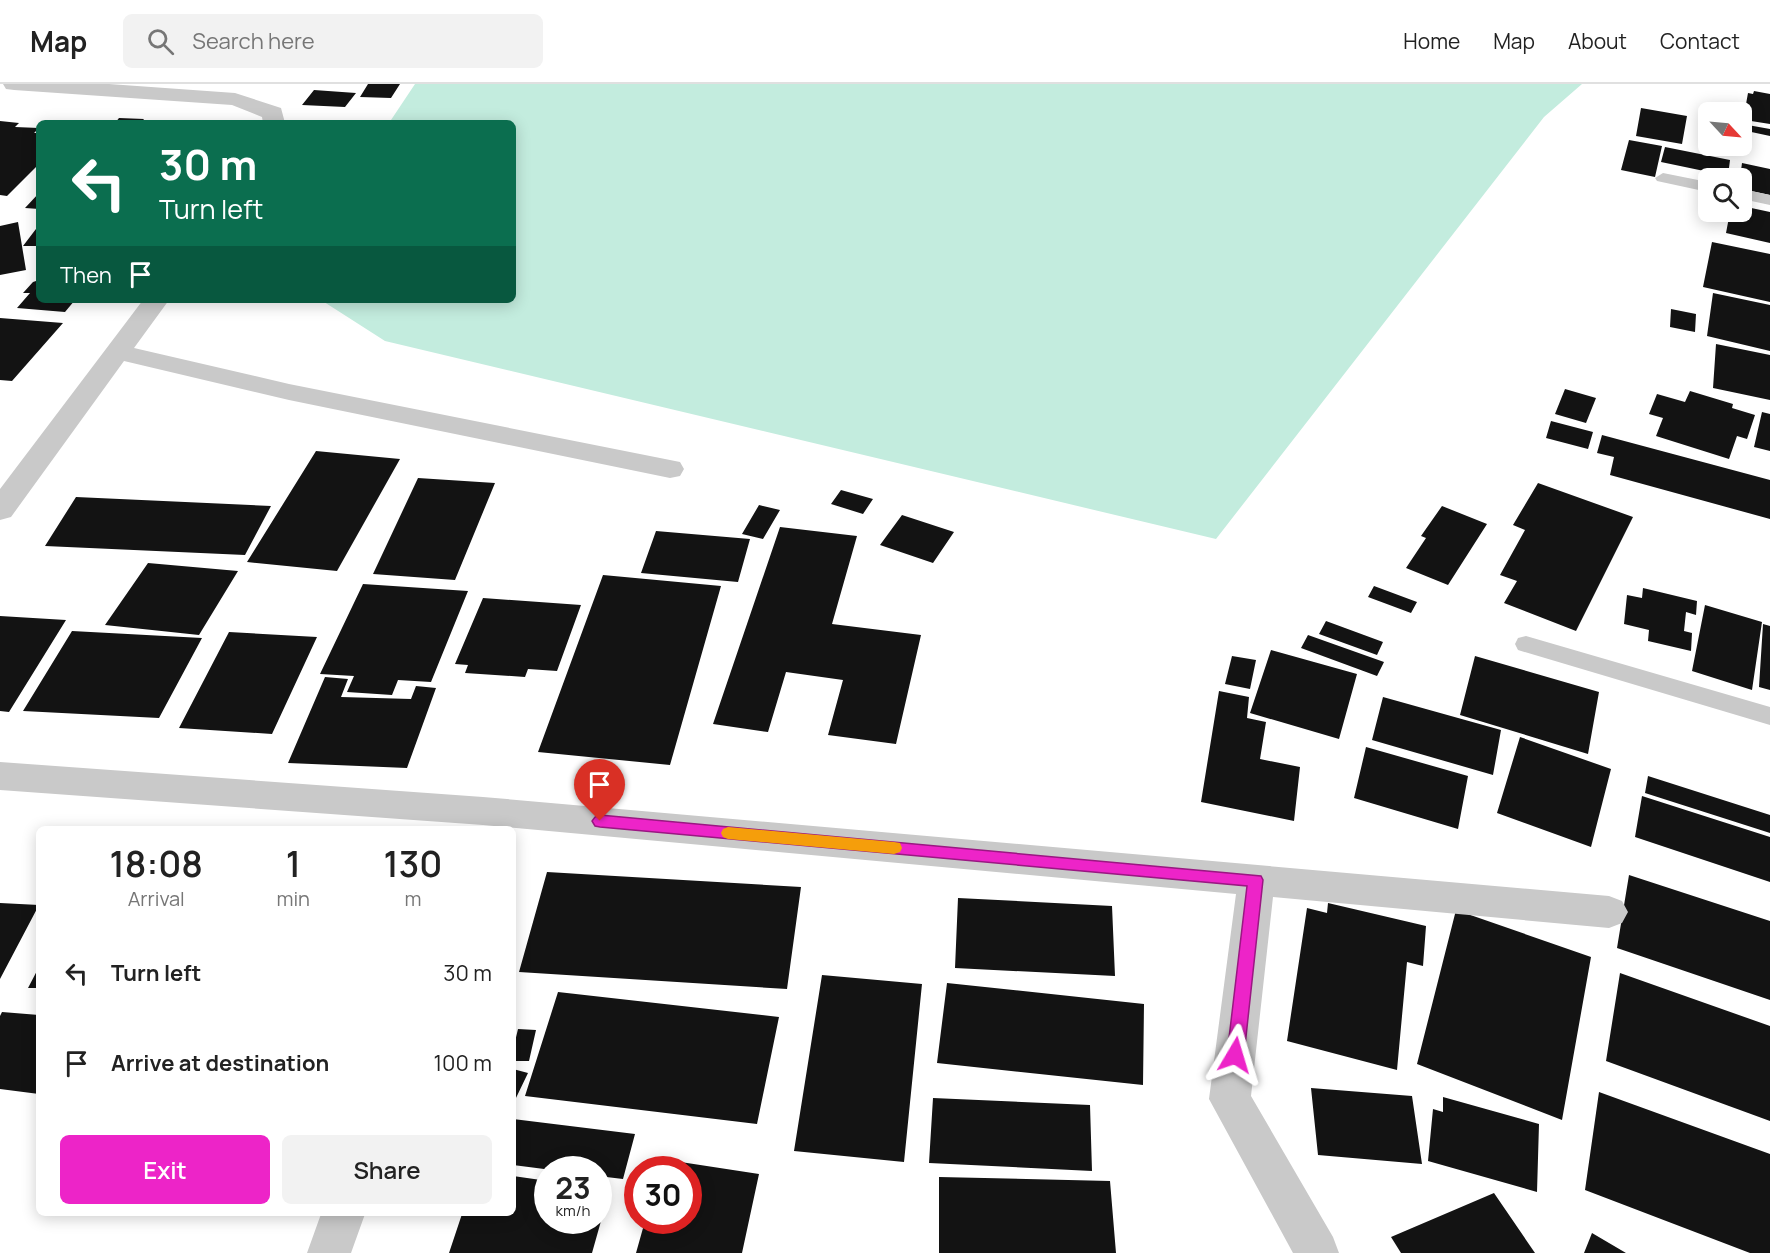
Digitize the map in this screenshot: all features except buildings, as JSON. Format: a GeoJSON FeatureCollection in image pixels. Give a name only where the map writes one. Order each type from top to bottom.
{"type":"FeatureCollection","features":[{"type":"Feature","properties":{"kind":"street"},"geometry":{"type":"LineString","coordinates":[[14,84],[239,91],[273,113],[274,120]]}},
{"type":"Feature","properties":{"kind":"street"},"geometry":{"type":"LineString","coordinates":[[0,510],[154,303]]}},
{"type":"Feature","properties":{"kind":"street"},"geometry":{"type":"LineString","coordinates":[[118,352],[289,392],[670,469]]}},
{"type":"Feature","properties":{"kind":"street"},"geometry":{"type":"LineString","coordinates":[[0,776],[480,820],[1256,880],[1609,912]]}},
{"type":"Feature","properties":{"kind":"street"},"geometry":{"type":"LineString","coordinates":[[1256,880],[1230,1099],[1317,1253]]}},
{"type":"Feature","properties":{"kind":"street"},"geometry":{"type":"LineString","coordinates":[[328,1253],[342,1216]]}},
{"type":"Feature","properties":{"kind":"lane"},"geometry":{"type":"LineString","coordinates":[[1663,178],[1698,185]]}},
{"type":"Feature","properties":{"kind":"lane"},"geometry":{"type":"LineString","coordinates":[[1752,196],[1770,200]]}},
{"type":"Feature","properties":{"kind":"lane"},"geometry":{"type":"LineString","coordinates":[[1526,644],[1770,716]]}},
{"type":"Feature","properties":{"kind":"shaded area"},"geometry":{"type":"Polygon","coordinates":[[[415,84],[1582,84],[1544,117],[1216,539],[385,341],[326,303],[516,303],[516,120],[391,120],[415,84]]]}},
{"type":"Feature","properties":{"kind":"slow traffic"},"geometry":{"type":"LineString","coordinates":[[728,833],[894,848]]}},
{"type":"Feature","properties":{"kind":"route"},"geometry":{"type":"LineString","coordinates":[[600,821],[1256,880],[1235,1055]]}}]}
